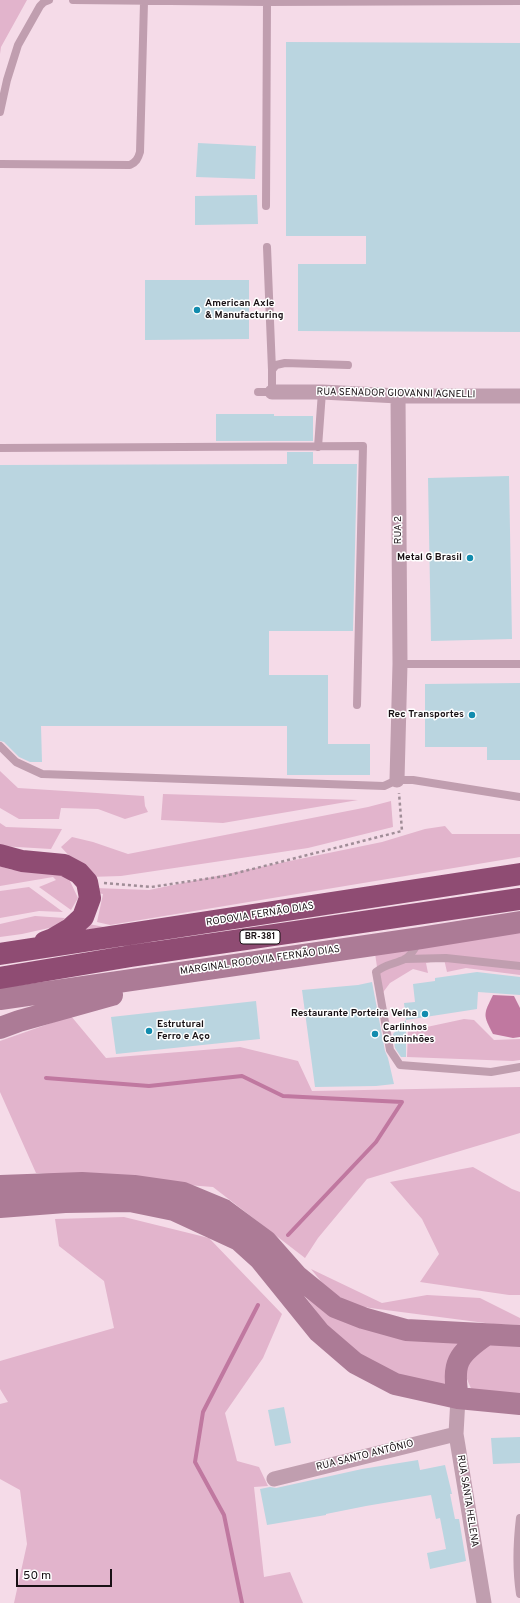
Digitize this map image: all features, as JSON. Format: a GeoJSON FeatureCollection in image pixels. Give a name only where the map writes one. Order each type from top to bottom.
{"type":"FeatureCollection","features":[{"type":"Feature","properties":{"kind":"highway"},"geometry":{"type":"LineString","coordinates":[[0,855],[22,861],[64,865],[79,873],[87,882],[90,898],[83,916],[70,929],[53,939],[10,953]]}},
{"type":"Feature","properties":{"kind":"highway","name":"RODOVIA FERNÃO DIAS"},"geometry":{"type":"LineString","coordinates":[[10,953],[520,874]]}},
{"type":"Feature","properties":{"kind":"highway","name":"BR-381"},"geometry":{"type":"LineString","coordinates":[[0,978],[130,956],[520,899]]}},
{"type":"Feature","properties":{"kind":"main road","name":"MARGINAL RODOVIA FERNÃO DIAS"},"geometry":{"type":"LineString","coordinates":[[0,999],[421,938],[520,922]]}},
{"type":"Feature","properties":{"kind":"main road"},"geometry":{"type":"LineString","coordinates":[[0,1028],[75,1005],[216,968]]}},
{"type":"Feature","properties":{"kind":"main road"},"geometry":{"type":"LineString","coordinates":[[0,1186],[82,1183],[134,1186],[183,1193],[224,1210],[266,1241],[297,1276],[335,1307],[362,1318],[406,1330],[520,1336]]}},
{"type":"Feature","properties":{"kind":"main road"},"geometry":{"type":"LineString","coordinates":[[0,1207],[65,1202],[130,1201],[174,1210],[239,1240],[260,1259],[319,1332],[355,1364],[395,1384],[458,1398],[520,1404]]}},
{"type":"Feature","properties":{"kind":"main road"},"geometry":{"type":"LineString","coordinates":[[458,1398],[455,1369],[461,1356],[472,1345],[486,1335]]}},
{"type":"Feature","properties":{"kind":"street","name":"RUA SENADOR GIOVANNI AGNELLI"},"geometry":{"type":"LineString","coordinates":[[265,392],[322,392],[398,396],[520,396]]}},
{"type":"Feature","properties":{"kind":"street","name":"RUA 2"},"geometry":{"type":"LineString","coordinates":[[397,780],[400,664],[398,396]]}},
{"type":"Feature","properties":{"kind":"street","name":"RUA SANTA HELENA"},"geometry":{"type":"LineString","coordinates":[[458,1398],[456,1434],[484,1603]]}},
{"type":"Feature","properties":{"kind":"street","name":"RUA SANTO ANTÔNIO"},"geometry":{"type":"LineString","coordinates":[[274,1479],[456,1434]]}},
{"type":"Feature","properties":{"kind":"lane"},"geometry":{"type":"LineString","coordinates":[[0,112],[7,80],[18,45],[40,6],[49,0]]}},
{"type":"Feature","properties":{"kind":"lane"},"geometry":{"type":"LineString","coordinates":[[73,0],[144,2],[520,1]]}},
{"type":"Feature","properties":{"kind":"lane"},"geometry":{"type":"LineString","coordinates":[[0,164],[130,165],[135,163],[140,152],[144,2]]}},
{"type":"Feature","properties":{"kind":"lane"},"geometry":{"type":"LineString","coordinates":[[266,206],[267,2]]}},
{"type":"Feature","properties":{"kind":"lane"},"geometry":{"type":"LineString","coordinates":[[265,392],[272,370],[267,247]]}},
{"type":"Feature","properties":{"kind":"lane"},"geometry":{"type":"LineString","coordinates":[[272,370],[276,366],[285,363],[348,365]]}},
{"type":"Feature","properties":{"kind":"lane"},"geometry":{"type":"LineString","coordinates":[[318,447],[322,392]]}},
{"type":"Feature","properties":{"kind":"lane"},"geometry":{"type":"LineString","coordinates":[[0,448],[363,446],[357,705]]}},
{"type":"Feature","properties":{"kind":"lane"},"geometry":{"type":"LineString","coordinates":[[400,664],[520,664]]}},
{"type":"Feature","properties":{"kind":"lane"},"geometry":{"type":"LineString","coordinates":[[0,746],[16,762],[42,774],[384,786],[397,780],[413,780],[520,797]]}},
{"type":"Feature","properties":{"kind":"lane"},"geometry":{"type":"LineString","coordinates":[[405,959],[412,954],[421,938]]}},
{"type":"Feature","properties":{"kind":"lane"},"geometry":{"type":"LineString","coordinates":[[520,966],[446,958],[405,959],[381,967],[376,972],[390,1050],[400,1065],[491,1072],[520,1067]]}},
{"type":"Feature","properties":{"kind":"lane"},"geometry":{"type":"LineString","coordinates":[[520,1518],[517,1542],[520,1594]]}},
{"type":"Feature","properties":{"kind":"path"},"geometry":{"type":"LineString","coordinates":[[87,882],[151,887],[225,876],[402,831],[397,780]]}},
{"type":"Feature","properties":{"kind":"shaded area"},"geometry":{"type":"Polygon","coordinates":[[[0,0],[27,0],[1,47],[0,54],[0,0]]]}},
{"type":"Feature","properties":{"kind":"shaded area"},"geometry":{"type":"Polygon","coordinates":[[[0,771],[18,788],[144,796],[145,806],[148,812],[125,819],[98,809],[61,808],[59,819],[19,819],[0,808],[0,771]]]}},
{"type":"Feature","properties":{"kind":"shaded area"},"geometry":{"type":"Polygon","coordinates":[[[163,794],[358,800],[223,823],[161,820],[163,794]]]}},
{"type":"Feature","properties":{"kind":"shaded area"},"geometry":{"type":"Polygon","coordinates":[[[391,801],[393,827],[308,848],[121,876],[89,877],[61,847],[72,837],[93,842],[128,854],[368,807],[391,801]]]}},
{"type":"Feature","properties":{"kind":"shaded area"},"geometry":{"type":"Polygon","coordinates":[[[0,823],[6,827],[62,829],[51,849],[0,846],[0,823]]]}},
{"type":"Feature","properties":{"kind":"shaded area"},"geometry":{"type":"Polygon","coordinates":[[[445,826],[452,834],[520,834],[520,857],[110,925],[97,922],[103,894],[98,893],[89,924],[104,927],[75,932],[95,888],[149,890],[382,842],[425,829],[445,826]]]}},
{"type":"Feature","properties":{"kind":"shaded area"},"geometry":{"type":"Polygon","coordinates":[[[0,866],[12,870],[50,870],[69,879],[78,898],[71,910],[39,887],[56,880],[53,877],[0,886],[0,866]]]}},
{"type":"Feature","properties":{"kind":"shaded area"},"geometry":{"type":"Polygon","coordinates":[[[29,887],[63,912],[39,911],[0,918],[0,891],[29,887]]]}},
{"type":"Feature","properties":{"kind":"shaded area"},"geometry":{"type":"Polygon","coordinates":[[[35,916],[65,918],[58,926],[0,937],[0,924],[35,916]]]}},
{"type":"Feature","properties":{"kind":"shaded area"},"geometry":{"type":"Polygon","coordinates":[[[520,932],[520,975],[466,968],[447,972],[444,959],[426,963],[428,973],[413,969],[390,983],[381,995],[375,953],[520,932]]]}},
{"type":"Feature","properties":{"kind":"shaded area"},"geometry":{"type":"Polygon","coordinates":[[[493,995],[514,996],[520,1008],[520,1037],[513,1038],[493,1034],[487,1023],[486,1011],[493,995]]]}},
{"type":"Feature","properties":{"kind":"shaded area"},"geometry":{"type":"Polygon","coordinates":[[[71,1016],[106,1058],[240,1047],[298,1061],[312,1091],[520,1087],[520,1133],[367,1179],[318,1238],[305,1258],[213,1187],[36,1173],[0,1092],[0,1041],[71,1016]]]}},
{"type":"Feature","properties":{"kind":"shaded area"},"geometry":{"type":"Polygon","coordinates":[[[464,1019],[474,1020],[494,1040],[520,1039],[520,1060],[407,1057],[408,1031],[464,1019]]]}},
{"type":"Feature","properties":{"kind":"shaded area"},"geometry":{"type":"Polygon","coordinates":[[[473,1167],[520,1192],[520,1295],[509,1295],[420,1282],[439,1254],[422,1219],[390,1182],[473,1167]]]}},
{"type":"Feature","properties":{"kind":"shaded area"},"geometry":{"type":"Polygon","coordinates":[[[124,1217],[209,1238],[282,1314],[263,1358],[225,1413],[237,1461],[259,1467],[268,1486],[254,1487],[264,1577],[290,1572],[303,1603],[14,1603],[27,1544],[20,1490],[0,1479],[0,1404],[8,1402],[0,1389],[0,1361],[114,1328],[104,1281],[59,1246],[55,1219],[124,1217]]]}},
{"type":"Feature","properties":{"kind":"shaded area"},"geometry":{"type":"Polygon","coordinates":[[[311,1269],[382,1303],[427,1295],[480,1298],[520,1318],[520,1325],[493,1324],[355,1306],[328,1290],[311,1269]]]}},
{"type":"Feature","properties":{"kind":"shaded area"},"geometry":{"type":"Polygon","coordinates":[[[292,1279],[314,1299],[463,1339],[450,1390],[400,1378],[341,1344],[292,1279]]]}},
{"type":"Feature","properties":{"kind":"shaded area"},"geometry":{"type":"Polygon","coordinates":[[[520,1342],[520,1399],[473,1392],[466,1377],[465,1371],[468,1362],[481,1344],[520,1342]]]}},
{"type":"Feature","properties":{"kind":"building"},"geometry":{"type":"Polygon","coordinates":[[[286,42],[520,43],[520,332],[298,331],[298,264],[366,264],[366,236],[286,236],[286,42]]]}},
{"type":"Feature","properties":{"kind":"building"},"geometry":{"type":"Polygon","coordinates":[[[198,143],[256,146],[255,179],[196,177],[198,143]]]}},
{"type":"Feature","properties":{"kind":"building"},"geometry":{"type":"Polygon","coordinates":[[[257,195],[258,224],[195,225],[195,196],[257,195]]]}},
{"type":"Feature","properties":{"kind":"building","name":"American Axle & Manufacturing"},"geometry":{"type":"Polygon","coordinates":[[[145,280],[249,280],[249,339],[145,340],[145,280]]]}},
{"type":"Feature","properties":{"kind":"building"},"geometry":{"type":"Polygon","coordinates":[[[216,414],[313,416],[313,441],[216,441],[216,414]]]}},
{"type":"Feature","properties":{"kind":"building"},"geometry":{"type":"Polygon","coordinates":[[[287,452],[313,452],[313,464],[357,464],[353,631],[269,631],[269,675],[328,675],[328,744],[370,744],[370,775],[287,775],[287,726],[41,726],[42,762],[30,762],[19,757],[4,742],[0,741],[0,465],[287,464],[287,452]]]}},
{"type":"Feature","properties":{"kind":"building","name":"Metal G Brasil"},"geometry":{"type":"Polygon","coordinates":[[[509,476],[512,639],[431,641],[428,478],[509,476]]]}},
{"type":"Feature","properties":{"kind":"building","name":"Rec Transportes"},"geometry":{"type":"Polygon","coordinates":[[[520,683],[520,760],[487,760],[487,747],[425,747],[425,684],[520,683]]]}},
{"type":"Feature","properties":{"kind":"building","name":"Restaurante Porteira Velha"},"geometry":{"type":"Polygon","coordinates":[[[477,972],[520,977],[520,995],[478,992],[477,1009],[406,1020],[404,1003],[415,1002],[413,984],[435,981],[435,978],[477,972]]]}},
{"type":"Feature","properties":{"kind":"building"},"geometry":{"type":"Polygon","coordinates":[[[372,982],[385,1051],[394,1084],[376,1086],[315,1087],[302,990],[358,985],[372,982]]]}},
{"type":"Feature","properties":{"kind":"building"},"geometry":{"type":"Polygon","coordinates":[[[256,1001],[260,1039],[116,1054],[111,1017],[256,1001]]]}},
{"type":"Feature","properties":{"kind":"building"},"geometry":{"type":"Polygon","coordinates":[[[406,1020],[406,1057],[401,1057],[395,1048],[393,1034],[406,1020]]]}},
{"type":"Feature","properties":{"kind":"building"},"geometry":{"type":"Polygon","coordinates":[[[284,1407],[291,1443],[275,1446],[268,1410],[284,1407]]]}},
{"type":"Feature","properties":{"kind":"building"},"geometry":{"type":"Polygon","coordinates":[[[520,1437],[520,1463],[493,1464],[491,1438],[520,1437]]]}},
{"type":"Feature","properties":{"kind":"building"},"geometry":{"type":"Polygon","coordinates":[[[418,1460],[420,1470],[445,1465],[452,1494],[450,1494],[455,1519],[459,1519],[466,1561],[430,1569],[427,1553],[446,1549],[440,1518],[436,1519],[431,1495],[267,1525],[260,1489],[270,1487],[276,1488],[362,1469],[418,1460]]]}},
{"type":"Feature","properties":{"kind":"waterway"},"geometry":{"type":"LineString","coordinates":[[46,1078],[149,1086],[242,1076],[283,1096],[402,1102],[376,1142],[288,1235]]}},
{"type":"Feature","properties":{"kind":"waterway"},"geometry":{"type":"LineString","coordinates":[[242,1603],[224,1515],[195,1462],[203,1412],[258,1305]]}},
{"type":"Feature","properties":{"kind":"place","name":"American Axle & Manufacturing"},"geometry":{"type":"Point","coordinates":[197,310]}},
{"type":"Feature","properties":{"kind":"place","name":"Metal G Brasil"},"geometry":{"type":"Point","coordinates":[470,558]}},
{"type":"Feature","properties":{"kind":"place","name":"Rec Transportes"},"geometry":{"type":"Point","coordinates":[472,715]}},
{"type":"Feature","properties":{"kind":"place","name":"Restaurante Porteira Velha"},"geometry":{"type":"Point","coordinates":[425,1014]}},
{"type":"Feature","properties":{"kind":"place","name":"Estrutural Ferro e Aço"},"geometry":{"type":"Point","coordinates":[149,1031]}},
{"type":"Feature","properties":{"kind":"place","name":"Carlinhos Caminhões"},"geometry":{"type":"Point","coordinates":[375,1034]}}]}
